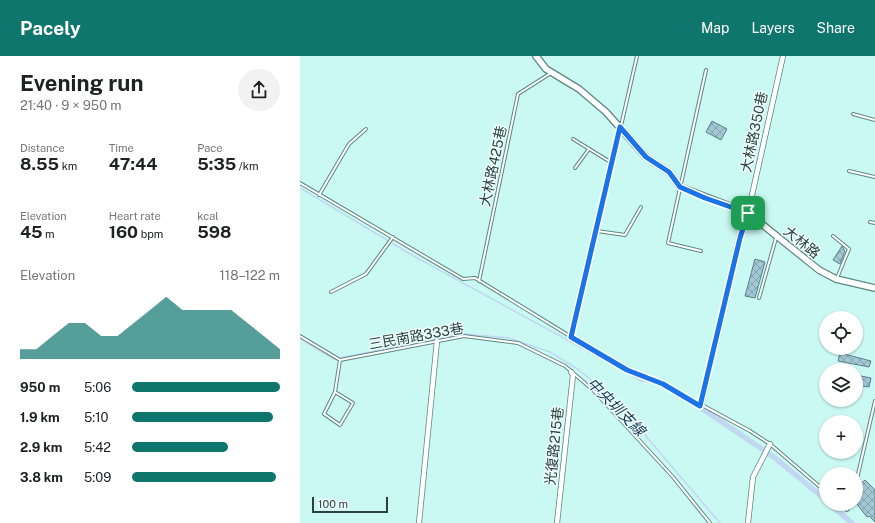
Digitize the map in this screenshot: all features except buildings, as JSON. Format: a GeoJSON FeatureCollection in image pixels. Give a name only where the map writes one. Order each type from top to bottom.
{"type":"FeatureCollection","features":[{"type":"Feature","properties":{"kind":"street","name":"大林路"},"geometry":{"type":"LineString","coordinates":[[536,56],[552,73],[579,89],[606,112],[646,157],[669,172],[680,187],[705,198],[748,213],[816,269],[836,279],[875,288]]}},
{"type":"Feature","properties":{"kind":"street","name":"大林路350巷"},"geometry":{"type":"LineString","coordinates":[[700,406],[740,238],[748,213],[783,56]]}},
{"type":"Feature","properties":{"kind":"street"},"geometry":{"type":"LineString","coordinates":[[419,523],[438,341]]}},
{"type":"Feature","properties":{"kind":"street","name":"光復路215巷"},"geometry":{"type":"LineString","coordinates":[[557,523],[573,375],[571,372]]}},
{"type":"Feature","properties":{"kind":"street"},"geometry":{"type":"LineString","coordinates":[[748,523],[753,478],[761,458],[769,444]]}},
{"type":"Feature","properties":{"kind":"lane"},"geometry":{"type":"LineString","coordinates":[[571,337],[637,56]]}},
{"type":"Feature","properties":{"kind":"lane"},"geometry":{"type":"LineString","coordinates":[[701,251],[668,243],[706,70]]}},
{"type":"Feature","properties":{"kind":"lane","name":"大林路425巷"},"geometry":{"type":"LineString","coordinates":[[480,281],[518,94],[552,73]]}},
{"type":"Feature","properties":{"kind":"lane"},"geometry":{"type":"LineString","coordinates":[[853,114],[875,120]]}},
{"type":"Feature","properties":{"kind":"lane"},"geometry":{"type":"LineString","coordinates":[[320,195],[349,144],[366,129]]}},
{"type":"Feature","properties":{"kind":"lane"},"geometry":{"type":"LineString","coordinates":[[573,139],[612,163]]}},
{"type":"Feature","properties":{"kind":"lane"},"geometry":{"type":"LineString","coordinates":[[575,168],[589,149]]}},
{"type":"Feature","properties":{"kind":"lane"},"geometry":{"type":"LineString","coordinates":[[849,170],[875,177]]}},
{"type":"Feature","properties":{"kind":"lane"},"geometry":{"type":"LineString","coordinates":[[300,183],[463,278],[475,278],[627,370],[663,384],[700,406],[750,431],[769,444],[819,486]]}},
{"type":"Feature","properties":{"kind":"lane"},"geometry":{"type":"LineString","coordinates":[[597,231],[625,235],[641,207]]}},
{"type":"Feature","properties":{"kind":"lane"},"geometry":{"type":"LineString","coordinates":[[870,222],[875,223]]}},
{"type":"Feature","properties":{"kind":"lane"},"geometry":{"type":"LineString","coordinates":[[759,298],[777,236]]}},
{"type":"Feature","properties":{"kind":"lane"},"geometry":{"type":"LineString","coordinates":[[833,236],[849,249],[836,279]]}},
{"type":"Feature","properties":{"kind":"lane"},"geometry":{"type":"LineString","coordinates":[[331,292],[366,274],[393,237]]}},
{"type":"Feature","properties":{"kind":"lane"},"geometry":{"type":"LineString","coordinates":[[300,336],[340,360],[335,392],[324,414],[340,425],[353,403],[335,392]]}},
{"type":"Feature","properties":{"kind":"lane","name":"三民南路333巷"},"geometry":{"type":"LineString","coordinates":[[340,360],[464,336],[518,343],[565,366],[593,390],[624,422],[710,523]]}},
{"type":"Feature","properties":{"kind":"lane"},"geometry":{"type":"LineString","coordinates":[[860,467],[875,401]]}},
{"type":"Feature","properties":{"kind":"waterway"},"geometry":{"type":"LineString","coordinates":[[300,188],[410,254],[628,372]]}},
{"type":"Feature","properties":{"kind":"waterway","name":"中央圳支線"},"geometry":{"type":"LineString","coordinates":[[300,339],[334,359],[464,334],[509,338],[550,352],[576,368],[594,382],[633,421],[720,523]]}},
{"type":"Feature","properties":{"kind":"waterway"},"geometry":{"type":"LineString","coordinates":[[628,372],[642,379],[653,380],[691,401],[775,458],[819,494]]}},
{"type":"Feature","properties":{"kind":"waterway"},"geometry":{"type":"LineString","coordinates":[[838,511],[852,523]]}},
{"type":"Feature","properties":{"kind":"route"},"geometry":{"type":"LineString","coordinates":[[620,127],[632,143],[646,157],[669,172],[680,187],[705,198],[748,213],[740,238],[700,406],[663,384],[627,370],[571,337],[602,212],[620,127]]}}]}
